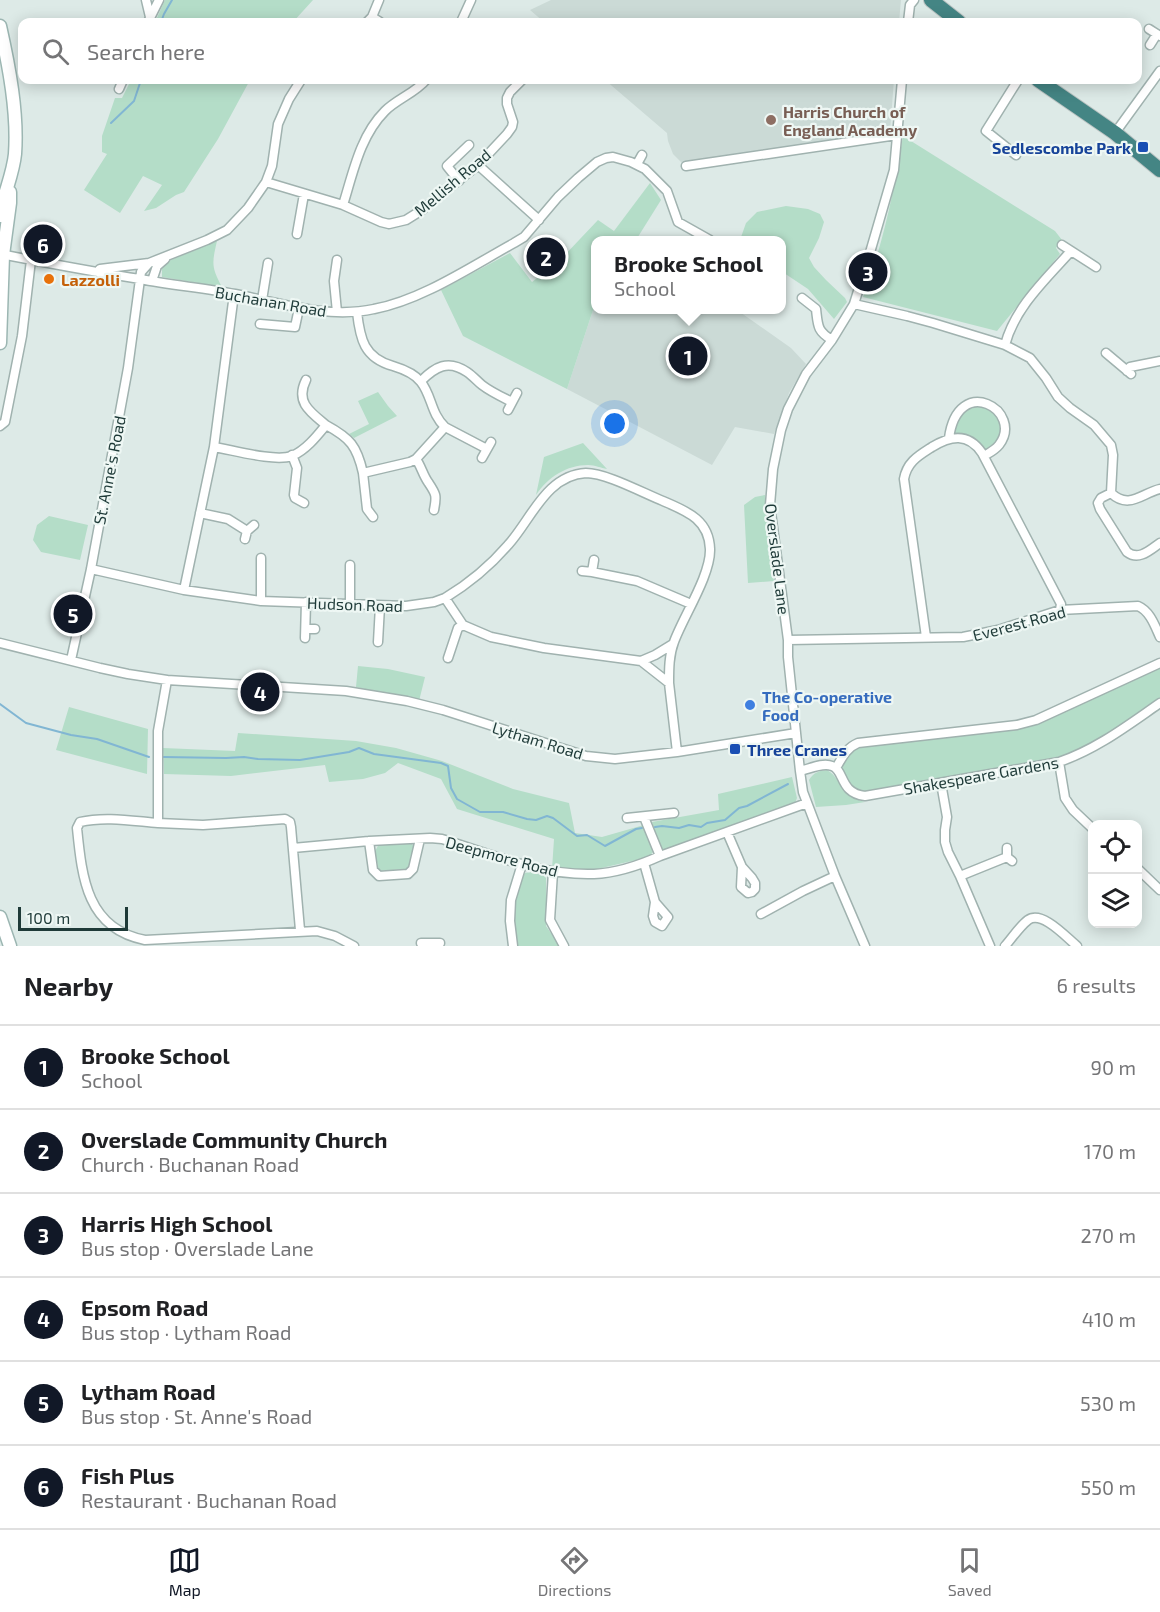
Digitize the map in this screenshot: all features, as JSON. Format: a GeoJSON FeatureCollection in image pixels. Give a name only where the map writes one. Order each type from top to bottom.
{"type":"FeatureCollection","features":[{"type":"Feature","properties":{"kind":"highway"},"geometry":{"type":"LineString","coordinates":[[931,0],[954,18]]}},
{"type":"Feature","properties":{"kind":"highway"},"geometry":{"type":"LineString","coordinates":[[1044,84],[1115,134],[1160,170]]}},
{"type":"Feature","properties":{"kind":"main road"},"geometry":{"type":"LineString","coordinates":[[0,26],[10,76],[15,154],[1,211]]}},
{"type":"Feature","properties":{"kind":"main road"},"geometry":{"type":"LineString","coordinates":[[0,342],[2,255],[10,203],[9,182]]}},
{"type":"Feature","properties":{"kind":"main road"},"geometry":{"type":"LineString","coordinates":[[0,917],[10,946]]}},
{"type":"Feature","properties":{"kind":"street"},"geometry":{"type":"LineString","coordinates":[[146,0],[149,18]]}},
{"type":"Feature","properties":{"kind":"street"},"geometry":{"type":"LineString","coordinates":[[150,18],[159,0]]}},
{"type":"Feature","properties":{"kind":"street"},"geometry":{"type":"LineString","coordinates":[[370,18],[379,0]]}},
{"type":"Feature","properties":{"kind":"street"},"geometry":{"type":"LineString","coordinates":[[463,18],[471,0]]}},
{"type":"Feature","properties":{"kind":"street"},"geometry":{"type":"LineString","coordinates":[[908,18],[910,5],[914,0]]}},
{"type":"Feature","properties":{"kind":"street"},"geometry":{"type":"LineString","coordinates":[[1150,45],[1155,33]]}},
{"type":"Feature","properties":{"kind":"street"},"geometry":{"type":"LineString","coordinates":[[1115,134],[1160,71]]}},
{"type":"Feature","properties":{"kind":"street"},"geometry":{"type":"LineString","coordinates":[[119,89],[121,84]]}},
{"type":"Feature","properties":{"kind":"street"},"geometry":{"type":"LineString","coordinates":[[91,270],[149,263],[226,230],[248,208],[266,182],[272,166],[278,124],[298,84]]}},
{"type":"Feature","properties":{"kind":"street"},"geometry":{"type":"LineString","coordinates":[[343,205],[368,134],[386,110],[421,84]]}},
{"type":"Feature","properties":{"kind":"street","name":"Mellish Road"},"geometry":{"type":"LineString","coordinates":[[266,182],[343,205],[381,222],[389,224],[406,220],[423,210],[478,165],[512,127],[513,122],[507,98],[518,84]]}},
{"type":"Feature","properties":{"kind":"street","name":"Overslade Lane"},"geometry":{"type":"LineString","coordinates":[[865,946],[807,803],[800,771],[788,640],[770,505],[773,469],[788,409],[807,374],[832,340],[854,304],[894,170],[902,84]]}},
{"type":"Feature","properties":{"kind":"street"},"geometry":{"type":"LineString","coordinates":[[1015,84],[986,131],[1016,155]]}},
{"type":"Feature","properties":{"kind":"street"},"geometry":{"type":"LineString","coordinates":[[686,166],[897,135]]}},
{"type":"Feature","properties":{"kind":"street"},"geometry":{"type":"LineString","coordinates":[[459,181],[447,165],[469,145]]}},
{"type":"Feature","properties":{"kind":"street","name":"Buchanan Road"},"geometry":{"type":"LineString","coordinates":[[2,255],[234,294],[299,308],[357,312],[387,307],[437,285],[524,237],[558,197],[597,162],[613,157],[640,159],[646,170],[667,191],[678,222],[703,236]]}},
{"type":"Feature","properties":{"kind":"street"},"geometry":{"type":"LineString","coordinates":[[478,165],[539,220]]}},
{"type":"Feature","properties":{"kind":"street"},"geometry":{"type":"LineString","coordinates":[[297,234],[304,194]]}},
{"type":"Feature","properties":{"kind":"street"},"geometry":{"type":"LineString","coordinates":[[1062,245],[1096,267]]}},
{"type":"Feature","properties":{"kind":"street"},"geometry":{"type":"LineString","coordinates":[[1005,345],[1008,333],[1021,309],[1071,251]]}},
{"type":"Feature","properties":{"kind":"street"},"geometry":{"type":"LineString","coordinates":[[152,281],[157,266],[168,256]]}},
{"type":"Feature","properties":{"kind":"street"},"geometry":{"type":"LineString","coordinates":[[0,426],[6,422],[20,347],[31,260]]}},
{"type":"Feature","properties":{"kind":"street"},"geometry":{"type":"LineString","coordinates":[[337,260],[334,281],[337,312]]}},
{"type":"Feature","properties":{"kind":"street"},"geometry":{"type":"LineString","coordinates":[[139,279],[144,267],[149,263]]}},
{"type":"Feature","properties":{"kind":"street"},"geometry":{"type":"LineString","coordinates":[[262,300],[268,263]]}},
{"type":"Feature","properties":{"kind":"street","name":"St. Anne's Road"},"geometry":{"type":"LineString","coordinates":[[71,660],[91,569],[128,368],[139,279]]}},
{"type":"Feature","properties":{"kind":"street"},"geometry":{"type":"LineString","coordinates":[[184,590],[214,447],[234,294]]}},
{"type":"Feature","properties":{"kind":"street"},"geometry":{"type":"LineString","coordinates":[[802,298],[816,309],[818,327],[822,334],[832,340]]}},
{"type":"Feature","properties":{"kind":"street"},"geometry":{"type":"LineString","coordinates":[[854,304],[907,316],[1005,345],[1030,358],[1058,397],[1094,425],[1104,436],[1113,451],[1111,493],[1123,500],[1135,500],[1160,489]]}},
{"type":"Feature","properties":{"kind":"street"},"geometry":{"type":"LineString","coordinates":[[260,324],[295,327],[299,308]]}},
{"type":"Feature","properties":{"kind":"street"},"geometry":{"type":"LineString","coordinates":[[357,312],[360,335],[366,349],[387,365],[408,372],[421,381],[436,416],[445,427],[489,446],[482,458]]}},
{"type":"Feature","properties":{"kind":"street"},"geometry":{"type":"LineString","coordinates":[[1106,353],[1129,373],[1130,367],[1160,361]]}},
{"type":"Feature","properties":{"kind":"street"},"geometry":{"type":"LineString","coordinates":[[421,381],[439,366],[447,365],[467,372],[510,406],[517,393]]}},
{"type":"Feature","properties":{"kind":"street"},"geometry":{"type":"LineString","coordinates":[[300,385],[303,400],[311,413],[342,434],[352,444],[359,457],[363,473],[367,509],[373,518]]}},
{"type":"Feature","properties":{"kind":"street"},"geometry":{"type":"LineString","coordinates":[[949,438],[955,418],[963,407],[976,402],[984,402],[992,406],[1002,417],[1005,431],[1000,444],[984,456]]}},
{"type":"Feature","properties":{"kind":"street"},"geometry":{"type":"LineString","coordinates":[[214,447],[278,458],[298,452],[326,425]]}},
{"type":"Feature","properties":{"kind":"street"},"geometry":{"type":"LineString","coordinates":[[363,473],[416,459],[445,427]]}},
{"type":"Feature","properties":{"kind":"street"},"geometry":{"type":"LineString","coordinates":[[926,637],[904,479],[914,459],[949,438],[971,441],[979,448],[1061,604],[1060,610]]}},
{"type":"Feature","properties":{"kind":"street"},"geometry":{"type":"LineString","coordinates":[[292,455],[297,468],[292,500],[304,503]]}},
{"type":"Feature","properties":{"kind":"street"},"geometry":{"type":"LineString","coordinates":[[416,459],[435,492],[437,505]]}},
{"type":"Feature","properties":{"kind":"street","name":"Hudson Road"},"geometry":{"type":"LineString","coordinates":[[91,569],[184,590],[261,601],[380,606],[424,604],[445,598],[470,582],[506,547],[549,490],[573,476],[587,473],[602,476],[684,510],[698,519],[708,538],[710,555],[708,566],[673,644],[669,662],[669,683]]}},
{"type":"Feature","properties":{"kind":"street"},"geometry":{"type":"LineString","coordinates":[[1111,493],[1101,498],[1098,503],[1127,552],[1138,556],[1160,543]]}},
{"type":"Feature","properties":{"kind":"street"},"geometry":{"type":"LineString","coordinates":[[358,513],[367,509]]}},
{"type":"Feature","properties":{"kind":"street"},"geometry":{"type":"LineString","coordinates":[[200,513],[228,519],[249,532]]}},
{"type":"Feature","properties":{"kind":"street"},"geometry":{"type":"LineString","coordinates":[[261,556],[261,601]]}},
{"type":"Feature","properties":{"kind":"street"},"geometry":{"type":"LineString","coordinates":[[592,572],[594,560]]}},
{"type":"Feature","properties":{"kind":"street"},"geometry":{"type":"LineString","coordinates":[[350,565],[350,603]]}},
{"type":"Feature","properties":{"kind":"street"},"geometry":{"type":"LineString","coordinates":[[582,571],[637,581],[691,604]]}},
{"type":"Feature","properties":{"kind":"street"},"geometry":{"type":"LineString","coordinates":[[445,598],[463,625],[491,637],[544,648],[641,661],[655,656],[673,644]]}},
{"type":"Feature","properties":{"kind":"street"},"geometry":{"type":"LineString","coordinates":[[306,602],[308,632]]}},
{"type":"Feature","properties":{"kind":"street"},"geometry":{"type":"LineString","coordinates":[[378,642],[380,606]]}},
{"type":"Feature","properties":{"kind":"street","name":"Everest Road"},"geometry":{"type":"LineString","coordinates":[[788,640],[963,637],[998,630],[1060,610],[1138,606],[1143,607],[1147,612],[1160,637]]}},
{"type":"Feature","properties":{"kind":"street"},"geometry":{"type":"LineString","coordinates":[[448,658],[458,628],[463,625]]}},
{"type":"Feature","properties":{"kind":"street","name":"Lytham Road"},"geometry":{"type":"LineString","coordinates":[[0,643],[128,675],[166,680],[346,691],[407,701],[443,710],[586,756],[615,759],[796,733]]}},
{"type":"Feature","properties":{"kind":"street"},"geometry":{"type":"LineString","coordinates":[[641,661],[669,683],[676,752]]}},
{"type":"Feature","properties":{"kind":"street"},"geometry":{"type":"LineString","coordinates":[[800,771],[826,765],[836,768],[846,751],[858,743],[1017,725],[1036,720],[1160,663]]}},
{"type":"Feature","properties":{"kind":"street"},"geometry":{"type":"LineString","coordinates":[[158,823],[158,741],[166,680]]}},
{"type":"Feature","properties":{"kind":"street","name":"Shakespeare Gardens"},"geometry":{"type":"LineString","coordinates":[[836,768],[845,785],[858,795],[865,796],[1059,762],[1107,740],[1160,703]]}},
{"type":"Feature","properties":{"kind":"street"},"geometry":{"type":"LineString","coordinates":[[1059,762],[1065,798],[1073,810],[1088,824]]}},
{"type":"Feature","properties":{"kind":"street"},"geometry":{"type":"LineString","coordinates":[[941,783],[947,817],[945,843],[990,946]]}},
{"type":"Feature","properties":{"kind":"street","name":"Deepmore Road"},"geometry":{"type":"LineString","coordinates":[[293,848],[369,841],[442,839],[553,872],[594,874],[644,863],[807,803]]}},
{"type":"Feature","properties":{"kind":"street"},"geometry":{"type":"LineString","coordinates":[[627,818],[674,813]]}},
{"type":"Feature","properties":{"kind":"street"},"geometry":{"type":"LineString","coordinates":[[644,817],[660,856]]}},
{"type":"Feature","properties":{"kind":"street"},"geometry":{"type":"LineString","coordinates":[[300,930],[290,822],[285,819],[202,825],[113,820],[87,821],[80,822],[77,828],[84,879],[94,905],[103,919],[128,936],[145,940],[300,930],[327,932],[354,946]]}},
{"type":"Feature","properties":{"kind":"street"},"geometry":{"type":"LineString","coordinates":[[727,832],[741,867]]}},
{"type":"Feature","properties":{"kind":"street"},"geometry":{"type":"LineString","coordinates":[[369,841],[373,870],[379,876],[408,874],[412,871],[420,839]]}},
{"type":"Feature","properties":{"kind":"street"},"geometry":{"type":"LineString","coordinates":[[960,876],[1008,856]]}},
{"type":"Feature","properties":{"kind":"street"},"geometry":{"type":"LineString","coordinates":[[644,863],[656,902]]}},
{"type":"Feature","properties":{"kind":"street"},"geometry":{"type":"LineString","coordinates":[[513,946],[510,921],[511,900],[522,864]]}},
{"type":"Feature","properties":{"kind":"street"},"geometry":{"type":"LineString","coordinates":[[553,872],[550,920],[564,946]]}},
{"type":"Feature","properties":{"kind":"street"},"geometry":{"type":"LineString","coordinates":[[1142,874],[1160,890]]}},
{"type":"Feature","properties":{"kind":"street"},"geometry":{"type":"LineString","coordinates":[[761,914],[835,876]]}},
{"type":"Feature","properties":{"kind":"street"},"geometry":{"type":"LineString","coordinates":[[1005,946],[1028,920],[1035,918],[1046,920],[1077,946]]}},
{"type":"Feature","properties":{"kind":"street"},"geometry":{"type":"LineString","coordinates":[[421,943],[434,944]]}},
{"type":"Feature","properties":{"kind":"shaded area"},"geometry":{"type":"Polygon","coordinates":[[[551,0],[901,0],[899,18],[539,18],[530,10],[551,0]]]}},
{"type":"Feature","properties":{"kind":"shaded area","name":"Harris Church of England Academy"},"geometry":{"type":"Polygon","coordinates":[[[610,84],[894,84],[890,131],[682,163],[673,154],[667,133],[610,84]]]}},
{"type":"Feature","properties":{"kind":"shaded area"},"geometry":{"type":"Polygon","coordinates":[[[592,314],[743,314],[791,348],[806,364],[789,393],[774,434],[735,427],[712,465],[567,389],[592,314]]]}},
{"type":"Feature","properties":{"kind":"green space"},"geometry":{"type":"Polygon","coordinates":[[[165,0],[313,0],[297,18],[157,18],[165,0]]]}},
{"type":"Feature","properties":{"kind":"green space"},"geometry":{"type":"Polygon","coordinates":[[[129,84],[248,84],[218,139],[184,192],[156,208],[144,211],[162,185],[143,176],[120,213],[84,190],[107,154],[102,152],[102,136],[115,98],[122,98],[129,84]]]}},
{"type":"Feature","properties":{"kind":"green space"},"geometry":{"type":"Polygon","coordinates":[[[903,136],[1055,231],[1062,240],[1056,248],[1060,254],[997,331],[863,297],[887,218],[903,136]]]}},
{"type":"Feature","properties":{"kind":"green space"},"geometry":{"type":"Polygon","coordinates":[[[650,183],[661,200],[638,236],[591,236],[592,314],[567,389],[463,336],[441,290],[510,253],[532,282],[562,258],[598,220],[614,231],[650,183]]]}},
{"type":"Feature","properties":{"kind":"green space"},"geometry":{"type":"Polygon","coordinates":[[[786,206],[808,209],[820,214],[824,222],[809,258],[814,267],[847,302],[834,319],[808,289],[786,274],[786,236],[741,236],[746,223],[757,212],[786,206]]]}},
{"type":"Feature","properties":{"kind":"green space"},"geometry":{"type":"Polygon","coordinates":[[[217,241],[213,265],[222,287],[162,277],[162,269],[166,262],[217,241]]]}},
{"type":"Feature","properties":{"kind":"green space"},"geometry":{"type":"Polygon","coordinates":[[[378,392],[397,416],[354,438],[349,434],[369,424],[358,401],[378,392]]]}},
{"type":"Feature","properties":{"kind":"green space"},"geometry":{"type":"Polygon","coordinates":[[[978,405],[991,408],[997,414],[1003,428],[997,442],[987,451],[973,439],[956,435],[955,432],[962,414],[978,405]]]}},
{"type":"Feature","properties":{"kind":"green space"},"geometry":{"type":"Polygon","coordinates":[[[583,443],[607,469],[593,465],[573,467],[552,478],[536,495],[544,457],[583,443]]]}},
{"type":"Feature","properties":{"kind":"green space"},"geometry":{"type":"Polygon","coordinates":[[[765,495],[774,581],[748,583],[744,505],[755,497],[765,495]]]}},
{"type":"Feature","properties":{"kind":"green space"},"geometry":{"type":"Polygon","coordinates":[[[49,516],[88,525],[80,560],[41,552],[33,540],[37,525],[49,516]]]}},
{"type":"Feature","properties":{"kind":"green space"},"geometry":{"type":"Polygon","coordinates":[[[358,666],[388,669],[425,677],[419,701],[356,687],[358,666]]]}},
{"type":"Feature","properties":{"kind":"green space"},"geometry":{"type":"Polygon","coordinates":[[[1160,666],[1160,701],[1104,737],[1067,755],[940,780],[862,792],[854,787],[844,775],[842,769],[846,757],[861,746],[1026,727],[1160,666]]]}},
{"type":"Feature","properties":{"kind":"green space"},"geometry":{"type":"Polygon","coordinates":[[[69,707],[148,729],[147,774],[56,750],[69,707]]]}},
{"type":"Feature","properties":{"kind":"green space"},"geometry":{"type":"Polygon","coordinates":[[[238,733],[356,741],[396,748],[442,761],[513,789],[569,803],[575,833],[602,837],[644,825],[653,852],[649,857],[593,870],[552,869],[554,839],[457,809],[441,779],[398,763],[385,773],[363,779],[329,782],[325,765],[231,776],[164,774],[163,748],[235,751],[238,733]]]}},
{"type":"Feature","properties":{"kind":"green space"},"geometry":{"type":"Polygon","coordinates":[[[827,770],[849,795],[865,802],[816,807],[809,780],[817,772],[827,770]]]}},
{"type":"Feature","properties":{"kind":"green space"},"geometry":{"type":"Polygon","coordinates":[[[792,777],[797,798],[795,803],[666,851],[661,850],[652,822],[719,810],[718,794],[792,777]]]}},
{"type":"Feature","properties":{"kind":"green space"},"geometry":{"type":"Polygon","coordinates":[[[411,843],[414,846],[413,853],[406,869],[379,871],[374,853],[379,844],[411,843]]]}},
{"type":"Feature","properties":{"kind":"green space"},"geometry":{"type":"Polygon","coordinates":[[[531,872],[546,878],[546,926],[560,946],[517,946],[516,899],[525,873],[531,872]]]}},
{"type":"Feature","properties":{"kind":"waterway"},"geometry":{"type":"LineString","coordinates":[[162,18],[172,0]]}},
{"type":"Feature","properties":{"kind":"waterway"},"geometry":{"type":"LineString","coordinates":[[111,123],[134,101],[140,84]]}},
{"type":"Feature","properties":{"kind":"waterway"},"geometry":{"type":"LineString","coordinates":[[0,704],[26,723],[71,735],[97,739],[149,757]]}},
{"type":"Feature","properties":{"kind":"waterway"},"geometry":{"type":"LineString","coordinates":[[163,757],[300,760],[349,752],[359,748],[374,754],[441,763],[448,766],[451,788],[457,799],[480,812],[503,812],[536,820],[547,816],[577,836],[587,835],[605,846],[642,828]]}},
{"type":"Feature","properties":{"kind":"waterway"},"geometry":{"type":"LineString","coordinates":[[655,827],[679,828],[689,825],[701,827],[707,823],[725,820],[739,808],[788,784]]}},
{"type":"Feature","properties":{"kind":"place","name":"Harris Church of England Academy"},"geometry":{"type":"Point","coordinates":[771,120]}},
{"type":"Feature","properties":{"kind":"place","name":"Sedlescombe Park"},"geometry":{"type":"Point","coordinates":[1143,147]}},
{"type":"Feature","properties":{"kind":"place","name":"Fish Plus"},"geometry":{"type":"Point","coordinates":[43,244]}},
{"type":"Feature","properties":{"kind":"place","name":"Overslade Community Church"},"geometry":{"type":"Point","coordinates":[546,257]}},
{"type":"Feature","properties":{"kind":"place","name":"Harris High School"},"geometry":{"type":"Point","coordinates":[868,272]}},
{"type":"Feature","properties":{"kind":"place","name":"Lazzolli"},"geometry":{"type":"Point","coordinates":[49,279]}},
{"type":"Feature","properties":{"kind":"place","name":"Brooke School"},"geometry":{"type":"Point","coordinates":[688,356]}},
{"type":"Feature","properties":{"kind":"place","name":"Lytham Road"},"geometry":{"type":"Point","coordinates":[73,614]}},
{"type":"Feature","properties":{"kind":"place","name":"Epsom Road"},"geometry":{"type":"Point","coordinates":[260,692]}},
{"type":"Feature","properties":{"kind":"place","name":"The Co-operative Food"},"geometry":{"type":"Point","coordinates":[750,705]}},
{"type":"Feature","properties":{"kind":"place","name":"Three Cranes"},"geometry":{"type":"Point","coordinates":[735,749]}}]}
